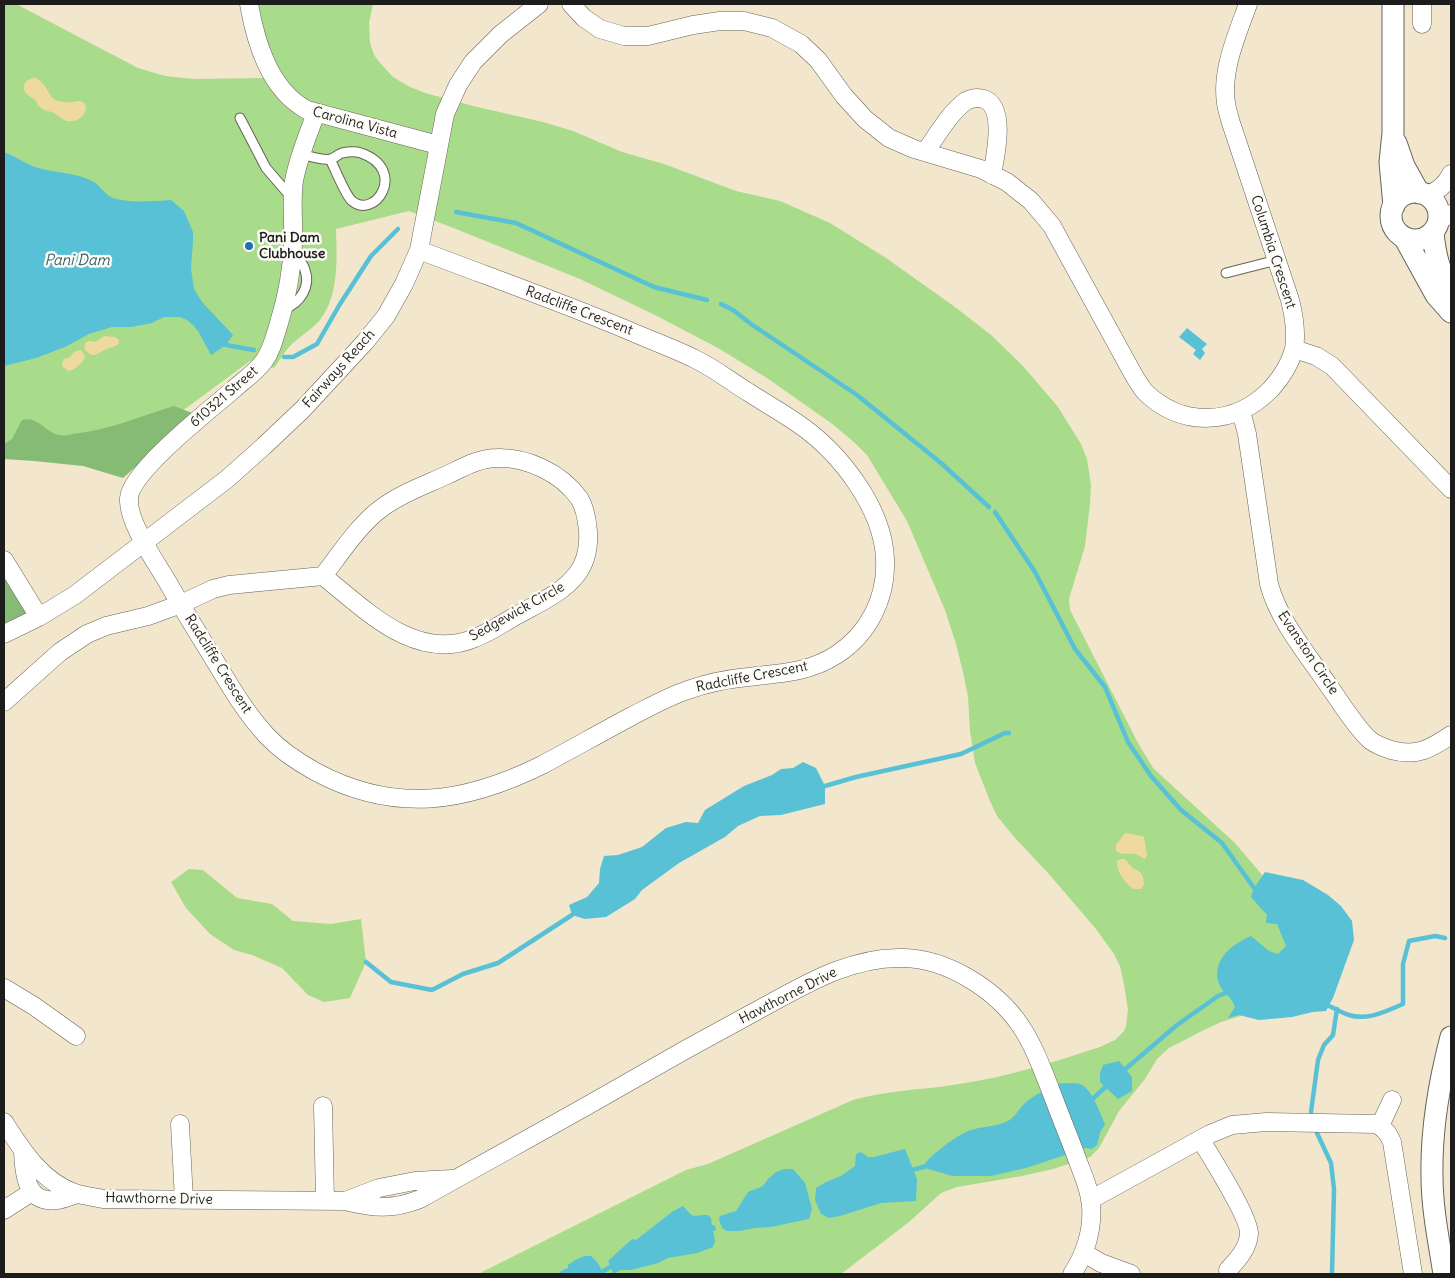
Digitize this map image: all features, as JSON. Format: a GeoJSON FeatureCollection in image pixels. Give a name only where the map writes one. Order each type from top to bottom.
{"type":"FeatureCollection","features":[{"type":"Feature","properties":{"kind":"street","name":"Carolina Vista"},"geometry":{"type":"LineString","coordinates":[[249,4],[252,23],[260,50],[273,77],[288,98],[296,104],[316,113],[438,145]]}},
{"type":"Feature","properties":{"kind":"street","name":"Fairways Reach"},"geometry":{"type":"LineString","coordinates":[[4,634],[39,617],[75,595],[227,479],[303,409],[386,316],[404,284],[418,250],[445,114],[458,85],[474,62],[501,34],[539,4]]}},
{"type":"Feature","properties":{"kind":"street","name":"Columbia Crescent"},"geometry":{"type":"LineString","coordinates":[[571,4],[584,18],[600,29],[624,36],[648,36],[693,25],[720,21],[744,21],[772,28],[801,44],[818,60],[844,96],[865,119],[889,138],[914,149],[980,169],[1007,182],[1031,201],[1052,226],[1143,390],[1161,405],[1183,415],[1202,418],[1220,417],[1241,412],[1262,398],[1276,383],[1286,368],[1294,349],[1295,324],[1290,300],[1226,102],[1226,81],[1230,56],[1248,4]]}},
{"type":"Feature","properties":{"kind":"street"},"geometry":{"type":"LineString","coordinates":[[1393,4],[1393,133],[1390,162],[1394,206]]}},
{"type":"Feature","properties":{"kind":"street"},"geometry":{"type":"LineString","coordinates":[[1422,4],[1422,24]]}},
{"type":"Feature","properties":{"kind":"street"},"geometry":{"type":"LineString","coordinates":[[925,152],[956,110],[973,98],[988,100],[997,115],[998,128],[992,175]]}},
{"type":"Feature","properties":{"kind":"street","name":"610321 Street"},"geometry":{"type":"LineString","coordinates":[[144,543],[130,511],[128,497],[133,484],[144,469],[259,367],[270,350],[284,309],[291,276],[293,185],[301,154],[316,113]]}},
{"type":"Feature","properties":{"kind":"street"},"geometry":{"type":"LineString","coordinates":[[1393,133],[1398,153],[1404,166],[1423,194],[1436,205],[1438,210],[1441,222],[1436,260],[1451,294]]}},
{"type":"Feature","properties":{"kind":"street"},"geometry":{"type":"LineString","coordinates":[[1441,222],[1426,237],[1414,240],[1398,233],[1393,225],[1391,215],[1394,206],[1404,195],[1413,192],[1423,194],[1439,190],[1451,174]]}},
{"type":"Feature","properties":{"kind":"street"},"geometry":{"type":"LineString","coordinates":[[1404,237],[1436,294],[1451,312]]}},
{"type":"Feature","properties":{"kind":"street","name":"Radcliffe Crescent"},"geometry":{"type":"LineString","coordinates":[[144,543],[237,700],[272,741],[296,761],[335,782],[371,794],[408,799],[470,794],[501,784],[540,766],[685,690],[712,682],[792,672],[813,666],[838,654],[859,636],[874,616],[882,593],[886,570],[885,546],[877,519],[858,486],[834,454],[802,426],[696,359],[608,322],[418,250]]}},
{"type":"Feature","properties":{"kind":"street"},"geometry":{"type":"LineString","coordinates":[[1294,349],[1316,356],[1332,366],[1451,489]]}},
{"type":"Feature","properties":{"kind":"street","name":"Evanston Circle"},"geometry":{"type":"LineString","coordinates":[[1241,412],[1247,434],[1269,584],[1273,600],[1285,622],[1352,720],[1370,740],[1390,750],[1412,753],[1430,748],[1451,735]]}},
{"type":"Feature","properties":{"kind":"street","name":"Sedgewick Circle"},"geometry":{"type":"LineString","coordinates":[[496,458],[518,459],[543,469],[564,483],[579,499],[587,519],[589,542],[586,558],[568,585],[475,638],[460,642],[445,645],[426,644],[406,637],[364,609],[324,576],[364,524],[382,507],[409,492],[475,462],[496,458]]}},
{"type":"Feature","properties":{"kind":"street"},"geometry":{"type":"LineString","coordinates":[[4,560],[39,617]]}},
{"type":"Feature","properties":{"kind":"street"},"geometry":{"type":"LineString","coordinates":[[4,702],[60,652],[87,634],[106,626],[148,616],[181,604],[213,589],[229,585],[324,576]]}},
{"type":"Feature","properties":{"kind":"street","name":"Hawthorne Drive"},"geometry":{"type":"LineString","coordinates":[[4,1122],[23,1152],[53,1182],[76,1194],[103,1199],[345,1201],[383,1208],[410,1203],[420,1199],[683,1051],[836,970],[860,962],[905,958],[929,962],[971,979],[991,993],[1007,1008],[1021,1027],[1046,1079],[1088,1188],[1091,1208],[1088,1241],[1084,1253],[1072,1274]]}},
{"type":"Feature","properties":{"kind":"street"},"geometry":{"type":"LineString","coordinates":[[4,988],[34,1006],[76,1036]]}},
{"type":"Feature","properties":{"kind":"street"},"geometry":{"type":"LineString","coordinates":[[1444,1274],[1435,1216],[1432,1177],[1433,1130],[1444,1094],[1444,1064],[1451,1037]]}},
{"type":"Feature","properties":{"kind":"street"},"geometry":{"type":"LineString","coordinates":[[1380,1126],[1392,1100]]}},
{"type":"Feature","properties":{"kind":"street"},"geometry":{"type":"LineString","coordinates":[[323,1106],[325,1201]]}},
{"type":"Feature","properties":{"kind":"street"},"geometry":{"type":"LineString","coordinates":[[1090,1200],[1232,1125],[1266,1122],[1376,1124],[1384,1128],[1392,1142],[1413,1274]]}},
{"type":"Feature","properties":{"kind":"street"},"geometry":{"type":"LineString","coordinates":[[180,1124],[184,1200]]}},
{"type":"Feature","properties":{"kind":"street"},"geometry":{"type":"LineString","coordinates":[[1201,1140],[1244,1214],[1249,1232],[1246,1247],[1228,1270]]}},
{"type":"Feature","properties":{"kind":"street"},"geometry":{"type":"LineString","coordinates":[[23,1152],[26,1179],[32,1192],[48,1200],[59,1200],[76,1194]]}},
{"type":"Feature","properties":{"kind":"street","name":"Hawthorne Drive"},"geometry":{"type":"LineString","coordinates":[[345,1201],[379,1188],[415,1181],[455,1179]]}},
{"type":"Feature","properties":{"kind":"street"},"geometry":{"type":"LineString","coordinates":[[415,1181],[420,1199]]}},
{"type":"Feature","properties":{"kind":"street"},"geometry":{"type":"LineString","coordinates":[[379,1188],[383,1208]]}},
{"type":"Feature","properties":{"kind":"street"},"geometry":{"type":"LineString","coordinates":[[4,1210],[32,1192]]}},
{"type":"Feature","properties":{"kind":"street"},"geometry":{"type":"LineString","coordinates":[[1084,1253],[1101,1263],[1131,1274]]}},
{"type":"Feature","properties":{"kind":"lane"},"geometry":{"type":"LineString","coordinates":[[240,118],[266,168],[293,199]]}},
{"type":"Feature","properties":{"kind":"lane"},"geometry":{"type":"LineString","coordinates":[[301,154],[330,159],[342,153],[353,152],[372,159],[380,166],[386,180],[385,189],[380,197],[370,204],[361,205],[352,202],[346,194],[330,159]]}},
{"type":"Feature","properties":{"kind":"lane"},"geometry":{"type":"LineString","coordinates":[[1226,273],[1277,260]]}},
{"type":"Feature","properties":{"kind":"green space"},"geometry":{"type":"Polygon","coordinates":[[[4,4],[16,4],[138,68],[165,76],[194,79],[265,78],[268,54],[258,4],[373,4],[369,23],[370,43],[374,55],[393,77],[410,87],[473,106],[573,131],[622,152],[664,164],[736,191],[780,201],[830,223],[886,258],[991,335],[1023,366],[1058,407],[1081,444],[1087,459],[1091,485],[1090,504],[1085,546],[1069,599],[1070,610],[1138,743],[1153,768],[1235,843],[1274,889],[1315,927],[1260,1010],[1221,1022],[1169,1048],[1157,1059],[1145,1079],[1119,1111],[1099,1148],[1090,1157],[1053,1169],[957,1187],[941,1193],[909,1222],[841,1274],[478,1274],[686,1170],[708,1164],[853,1100],[879,1094],[946,1086],[995,1077],[1065,1058],[1100,1047],[1115,1040],[1124,1031],[1128,1010],[1120,966],[1096,929],[997,816],[975,763],[970,731],[968,697],[956,644],[945,610],[907,521],[867,455],[831,423],[767,378],[718,348],[580,279],[409,211],[336,229],[336,276],[331,299],[320,320],[290,345],[274,368],[250,361],[174,417],[4,455],[4,4]]]}},
{"type":"Feature","properties":{"kind":"green space"},"geometry":{"type":"Polygon","coordinates":[[[174,406],[195,414],[123,478],[83,466],[4,459],[4,444],[12,439],[22,420],[32,420],[55,434],[66,435],[111,426],[174,406]]]}},
{"type":"Feature","properties":{"kind":"green space"},"geometry":{"type":"Polygon","coordinates":[[[4,569],[31,614],[4,626],[4,569]]]}},
{"type":"Feature","properties":{"kind":"green space"},"geometry":{"type":"Polygon","coordinates":[[[189,869],[203,870],[237,898],[272,904],[293,921],[331,924],[361,919],[366,962],[350,998],[324,1002],[308,995],[282,968],[252,955],[234,950],[210,934],[186,908],[171,882],[189,869]]]}},
{"type":"Feature","properties":{"kind":"sand"},"geometry":{"type":"Polygon","coordinates":[[[36,78],[42,82],[50,95],[57,101],[80,101],[84,103],[86,109],[82,117],[78,120],[67,121],[38,105],[24,89],[27,81],[36,78]]]}},
{"type":"Feature","properties":{"kind":"sand"},"geometry":{"type":"Polygon","coordinates":[[[104,336],[115,337],[119,340],[119,343],[94,355],[89,354],[84,348],[86,342],[96,342],[104,336]]]}},
{"type":"Feature","properties":{"kind":"sand"},"geometry":{"type":"Polygon","coordinates":[[[80,350],[85,357],[84,360],[76,368],[68,371],[62,366],[63,359],[69,358],[74,352],[80,350]]]}},
{"type":"Feature","properties":{"kind":"sand"},"geometry":{"type":"Polygon","coordinates":[[[1125,833],[1144,837],[1147,855],[1145,859],[1135,854],[1116,851],[1116,845],[1125,833]]]}},
{"type":"Feature","properties":{"kind":"sand"},"geometry":{"type":"Polygon","coordinates":[[[1125,859],[1142,874],[1144,884],[1141,889],[1134,889],[1122,877],[1117,865],[1117,861],[1125,859]]]}},
{"type":"Feature","properties":{"kind":"water","name":"Pani Dam"},"geometry":{"type":"Polygon","coordinates":[[[4,152],[35,167],[85,178],[94,182],[115,199],[139,201],[171,200],[184,211],[193,232],[191,269],[194,289],[202,302],[233,335],[226,345],[211,355],[198,331],[187,320],[180,317],[164,317],[152,323],[131,327],[112,327],[89,334],[65,347],[36,358],[4,366],[4,152]]]}},
{"type":"Feature","properties":{"kind":"water"},"geometry":{"type":"Polygon","coordinates":[[[1187,328],[1207,344],[1202,349],[1205,353],[1200,360],[1193,354],[1196,350],[1179,337],[1187,328]]]}},
{"type":"Feature","properties":{"kind":"water"},"geometry":{"type":"Polygon","coordinates":[[[803,762],[816,768],[825,786],[825,804],[781,815],[760,816],[738,826],[725,837],[679,863],[642,890],[635,899],[606,917],[585,919],[572,915],[569,905],[587,897],[599,883],[600,869],[604,856],[618,855],[642,847],[666,828],[686,822],[698,823],[705,810],[744,786],[772,775],[781,769],[793,768],[803,762]]]}},
{"type":"Feature","properties":{"kind":"water"},"geometry":{"type":"Polygon","coordinates":[[[1265,872],[1303,880],[1328,895],[1341,906],[1352,921],[1354,940],[1333,998],[1326,1011],[1259,1020],[1239,1015],[1228,1018],[1235,1007],[1218,981],[1217,973],[1221,959],[1231,948],[1251,936],[1269,951],[1278,954],[1286,946],[1277,924],[1266,923],[1267,915],[1251,897],[1254,888],[1265,872]]]}},
{"type":"Feature","properties":{"kind":"water"},"geometry":{"type":"Polygon","coordinates":[[[1119,1061],[1132,1077],[1132,1091],[1118,1099],[1100,1082],[1100,1073],[1103,1065],[1119,1061]]]}},
{"type":"Feature","properties":{"kind":"water"},"geometry":{"type":"Polygon","coordinates":[[[1061,1083],[1082,1085],[1089,1092],[1098,1108],[1105,1124],[1097,1145],[1092,1149],[1086,1148],[1026,1168],[991,1176],[952,1176],[922,1167],[938,1151],[958,1136],[971,1130],[1008,1121],[1032,1097],[1061,1083]]]}},
{"type":"Feature","properties":{"kind":"water"},"geometry":{"type":"Polygon","coordinates":[[[905,1149],[917,1179],[916,1201],[881,1203],[829,1218],[821,1214],[815,1200],[816,1188],[841,1176],[855,1166],[856,1154],[861,1152],[868,1157],[874,1157],[905,1149]]]}},
{"type":"Feature","properties":{"kind":"water"},"geometry":{"type":"Polygon","coordinates":[[[784,1169],[793,1169],[805,1183],[812,1209],[809,1219],[739,1231],[727,1231],[722,1228],[720,1216],[736,1211],[748,1192],[763,1186],[776,1172],[784,1169]]]}},
{"type":"Feature","properties":{"kind":"water"},"geometry":{"type":"Polygon","coordinates":[[[683,1206],[694,1216],[708,1215],[711,1218],[712,1225],[715,1225],[716,1230],[713,1231],[715,1241],[713,1247],[697,1253],[668,1258],[658,1263],[613,1273],[608,1261],[632,1239],[636,1240],[672,1212],[683,1206]]]}},
{"type":"Feature","properties":{"kind":"water"},"geometry":{"type":"Polygon","coordinates":[[[585,1256],[591,1256],[597,1262],[603,1274],[559,1274],[568,1268],[568,1265],[585,1256]]]}},
{"type":"Feature","properties":{"kind":"waterway"},"geometry":{"type":"LineString","coordinates":[[456,212],[516,223],[654,287],[707,300]]}},
{"type":"Feature","properties":{"kind":"waterway"},"geometry":{"type":"LineString","coordinates":[[284,357],[293,357],[317,344],[371,256],[398,229]]}},
{"type":"Feature","properties":{"kind":"waterway"},"geometry":{"type":"LineString","coordinates":[[721,304],[733,310],[857,395],[941,463],[989,507]]}},
{"type":"Feature","properties":{"kind":"waterway"},"geometry":{"type":"LineString","coordinates":[[222,341],[226,345],[254,350]]}},
{"type":"Feature","properties":{"kind":"waterway"},"geometry":{"type":"LineString","coordinates":[[995,512],[1035,572],[1075,649],[1105,687],[1128,742],[1151,776],[1181,810],[1222,843],[1254,888]]}},
{"type":"Feature","properties":{"kind":"waterway"},"geometry":{"type":"LineString","coordinates":[[825,786],[856,777],[961,754],[1005,733],[1009,733]]}},
{"type":"Feature","properties":{"kind":"waterway"},"geometry":{"type":"LineString","coordinates":[[366,962],[391,982],[432,990],[463,974],[498,963],[572,915]]}},
{"type":"Feature","properties":{"kind":"waterway"},"geometry":{"type":"LineString","coordinates":[[1323,1003],[1356,1017],[1370,1016],[1403,1004],[1403,964],[1409,941],[1435,936],[1445,938]]}},
{"type":"Feature","properties":{"kind":"waterway"},"geometry":{"type":"LineString","coordinates":[[1122,1072],[1177,1025],[1218,996],[1231,991]]}},
{"type":"Feature","properties":{"kind":"waterway"},"geometry":{"type":"LineString","coordinates":[[1311,1112],[1318,1060],[1324,1045],[1333,1035],[1337,1009]]}},
{"type":"Feature","properties":{"kind":"waterway"},"geometry":{"type":"LineString","coordinates":[[1088,1103],[1109,1084]]}},
{"type":"Feature","properties":{"kind":"waterway"},"geometry":{"type":"LineString","coordinates":[[1317,1133],[1331,1163],[1334,1189],[1332,1274]]}},
{"type":"Feature","properties":{"kind":"waterway"},"geometry":{"type":"LineString","coordinates":[[908,1171],[927,1166]]}},
{"type":"Feature","properties":{"kind":"waterway"},"geometry":{"type":"LineString","coordinates":[[594,1274],[602,1272],[615,1264]]}},
{"type":"Feature","properties":{"kind":"place","name":"Pani Dam Clubhouse"},"geometry":{"type":"Point","coordinates":[249,246]}}]}
